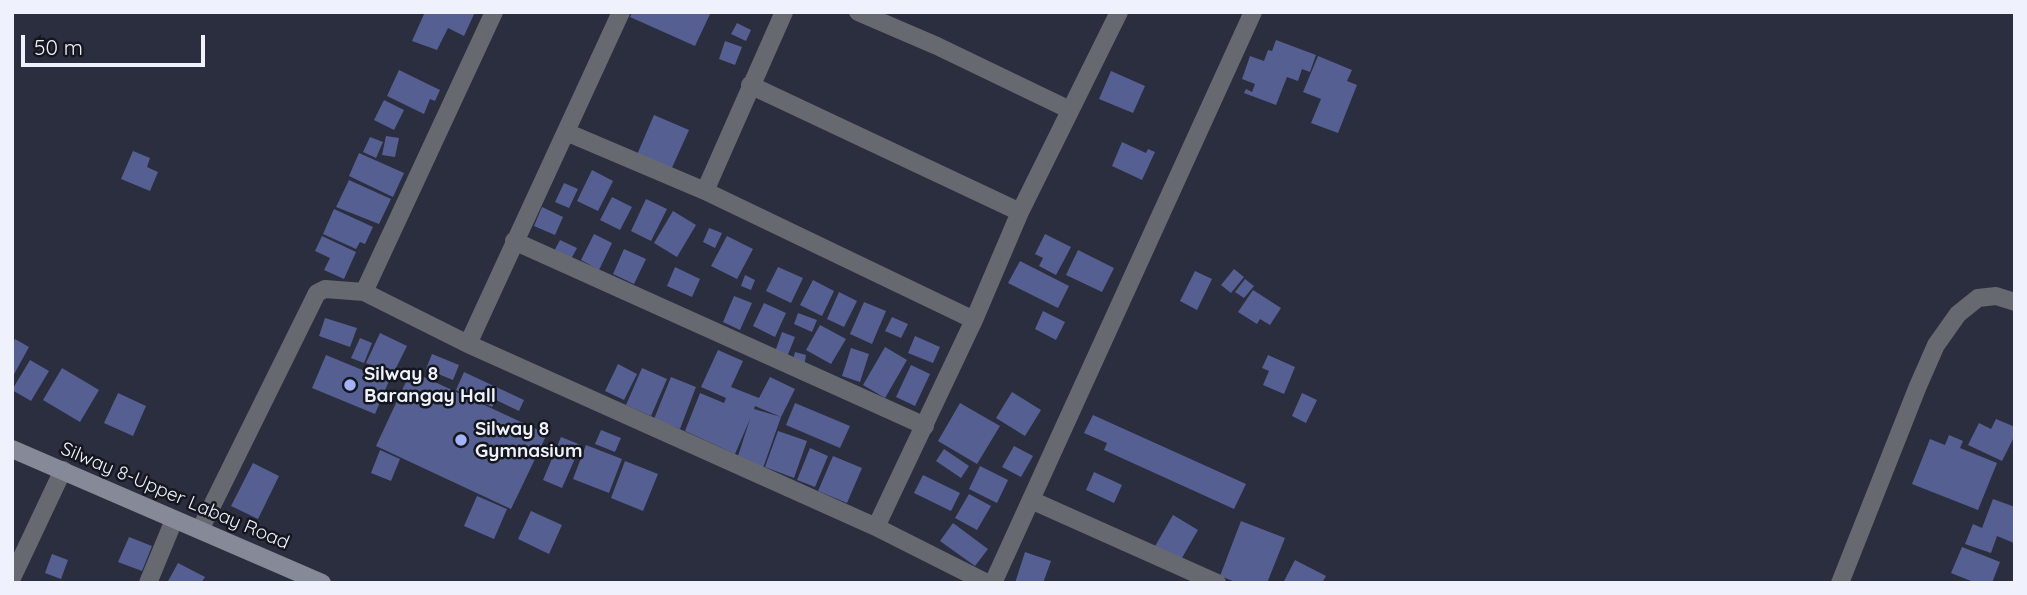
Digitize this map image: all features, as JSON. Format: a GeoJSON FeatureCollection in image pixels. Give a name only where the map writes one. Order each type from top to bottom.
{"type":"FeatureCollection","features":[{"type":"Feature","properties":{"kind":"main road","name":"Silway 8-Upper Labay Road"},"geometry":{"type":"LineString","coordinates":[[12,449],[200,530],[299,578],[322,583]]}},
{"type":"Feature","properties":{"kind":"street"},"geometry":{"type":"LineString","coordinates":[[364,292],[494,12]]}},
{"type":"Feature","properties":{"kind":"street"},"geometry":{"type":"LineString","coordinates":[[468,344],[621,12]]}},
{"type":"Feature","properties":{"kind":"street"},"geometry":{"type":"LineString","coordinates":[[705,191],[784,12]]}},
{"type":"Feature","properties":{"kind":"street"},"geometry":{"type":"LineString","coordinates":[[858,12],[937,46],[1070,110]]}},
{"type":"Feature","properties":{"kind":"street"},"geometry":{"type":"LineString","coordinates":[[876,527],[974,320],[1020,212],[1119,12]]}},
{"type":"Feature","properties":{"kind":"street"},"geometry":{"type":"LineString","coordinates":[[993,583],[1253,12]]}},
{"type":"Feature","properties":{"kind":"street"},"geometry":{"type":"LineString","coordinates":[[750,85],[1020,212]]}},
{"type":"Feature","properties":{"kind":"street"},"geometry":{"type":"LineString","coordinates":[[566,132],[705,191],[974,320]]}},
{"type":"Feature","properties":{"kind":"street"},"geometry":{"type":"LineString","coordinates":[[514,240],[925,426]]}},
{"type":"Feature","properties":{"kind":"street"},"geometry":{"type":"LineString","coordinates":[[200,530],[317,293],[325,289],[364,292],[468,344],[876,527],[987,583]]}},
{"type":"Feature","properties":{"kind":"street"},"geometry":{"type":"LineString","coordinates":[[1840,583],[1917,386],[1936,345],[1958,314],[1978,298],[1996,296],[2015,302]]}},
{"type":"Feature","properties":{"kind":"street"},"geometry":{"type":"LineString","coordinates":[[12,578],[63,470]]}},
{"type":"Feature","properties":{"kind":"street"},"geometry":{"type":"LineString","coordinates":[[1031,500],[1217,583]]}},
{"type":"Feature","properties":{"kind":"street"},"geometry":{"type":"LineString","coordinates":[[148,583],[174,520]]}},
{"type":"Feature","properties":{"kind":"building"},"geometry":{"type":"Polygon","coordinates":[[[425,12],[475,12],[464,36],[448,28],[437,50],[412,41],[425,12]]]}},
{"type":"Feature","properties":{"kind":"building"},"geometry":{"type":"Polygon","coordinates":[[[632,12],[711,12],[695,46],[630,17],[632,12]]]}},
{"type":"Feature","properties":{"kind":"building"},"geometry":{"type":"Polygon","coordinates":[[[737,23],[751,30],[746,41],[731,34],[737,23]]]}},
{"type":"Feature","properties":{"kind":"building"},"geometry":{"type":"Polygon","coordinates":[[[1276,40],[1316,55],[1310,72],[1302,69],[1298,81],[1287,77],[1276,105],[1244,93],[1246,89],[1252,92],[1255,84],[1242,79],[1250,56],[1264,61],[1276,40]]]}},
{"type":"Feature","properties":{"kind":"building"},"geometry":{"type":"Polygon","coordinates":[[[725,41],[742,47],[735,65],[719,59],[725,41]]]}},
{"type":"Feature","properties":{"kind":"building"},"geometry":{"type":"Polygon","coordinates":[[[1318,56],[1352,70],[1347,81],[1357,85],[1338,133],[1311,123],[1321,99],[1303,92],[1318,56]]]}},
{"type":"Feature","properties":{"kind":"building"},"geometry":{"type":"Polygon","coordinates":[[[399,70],[440,90],[435,101],[430,99],[424,114],[387,96],[399,70]]]}},
{"type":"Feature","properties":{"kind":"building"},"geometry":{"type":"Polygon","coordinates":[[[1111,71],[1145,86],[1133,113],[1099,99],[1111,71]]]}},
{"type":"Feature","properties":{"kind":"building"},"geometry":{"type":"Polygon","coordinates":[[[384,100],[404,110],[394,130],[374,120],[384,100]]]}},
{"type":"Feature","properties":{"kind":"building"},"geometry":{"type":"Polygon","coordinates":[[[654,115],[689,130],[670,172],[636,157],[654,115]]]}},
{"type":"Feature","properties":{"kind":"building"},"geometry":{"type":"Polygon","coordinates":[[[386,136],[399,138],[395,157],[382,155],[386,136]]]}},
{"type":"Feature","properties":{"kind":"building"},"geometry":{"type":"Polygon","coordinates":[[[370,137],[383,142],[376,158],[363,152],[370,137]]]}},
{"type":"Feature","properties":{"kind":"building"},"geometry":{"type":"Polygon","coordinates":[[[1122,142],[1146,153],[1148,149],[1155,152],[1142,180],[1112,166],[1122,142]]]}},
{"type":"Feature","properties":{"kind":"building"},"geometry":{"type":"Polygon","coordinates":[[[133,151],[150,158],[147,167],[158,172],[150,191],[121,179],[133,151]]]}},
{"type":"Feature","properties":{"kind":"building"},"geometry":{"type":"Polygon","coordinates":[[[359,153],[404,173],[393,197],[349,176],[359,153]]]}},
{"type":"Feature","properties":{"kind":"building"},"geometry":{"type":"Polygon","coordinates":[[[592,170],[613,181],[598,211],[577,201],[592,170]]]}},
{"type":"Feature","properties":{"kind":"building"},"geometry":{"type":"Polygon","coordinates":[[[349,180],[391,199],[379,224],[336,207],[349,180]]]}},
{"type":"Feature","properties":{"kind":"building"},"geometry":{"type":"Polygon","coordinates":[[[564,183],[578,189],[569,208],[555,202],[564,183]]]}},
{"type":"Feature","properties":{"kind":"building"},"geometry":{"type":"Polygon","coordinates":[[[612,197],[632,207],[620,230],[600,220],[612,197]]]}},
{"type":"Feature","properties":{"kind":"building"},"geometry":{"type":"Polygon","coordinates":[[[646,199],[667,209],[651,241],[631,231],[646,199]]]}},
{"type":"Feature","properties":{"kind":"building"},"geometry":{"type":"Polygon","coordinates":[[[542,207],[563,217],[555,235],[534,226],[542,207]]]}},
{"type":"Feature","properties":{"kind":"building"},"geometry":{"type":"Polygon","coordinates":[[[334,209],[373,227],[365,244],[360,242],[356,249],[323,234],[334,209]]]}},
{"type":"Feature","properties":{"kind":"building"},"geometry":{"type":"Polygon","coordinates":[[[673,211],[696,225],[677,257],[654,243],[673,211]]]}},
{"type":"Feature","properties":{"kind":"building"},"geometry":{"type":"Polygon","coordinates":[[[709,228],[722,233],[715,248],[703,242],[709,228]]]}},
{"type":"Feature","properties":{"kind":"building"},"geometry":{"type":"Polygon","coordinates":[[[594,234],[612,243],[599,270],[581,260],[594,234]]]}},
{"type":"Feature","properties":{"kind":"building"},"geometry":{"type":"Polygon","coordinates":[[[1045,234],[1071,247],[1056,275],[1039,266],[1043,258],[1035,254],[1045,234]]]}},
{"type":"Feature","properties":{"kind":"building"},"geometry":{"type":"Polygon","coordinates":[[[322,236],[356,252],[344,279],[324,270],[330,258],[315,251],[322,236]]]}},
{"type":"Feature","properties":{"kind":"building"},"geometry":{"type":"Polygon","coordinates":[[[727,236],[753,249],[737,279],[711,266],[727,236]]]}},
{"type":"Feature","properties":{"kind":"building"},"geometry":{"type":"Polygon","coordinates":[[[560,240],[577,248],[570,261],[553,253],[560,240]]]}},
{"type":"Feature","properties":{"kind":"building"},"geometry":{"type":"Polygon","coordinates":[[[624,249],[646,259],[634,284],[613,274],[624,249]]]}},
{"type":"Feature","properties":{"kind":"building"},"geometry":{"type":"Polygon","coordinates":[[[1078,250],[1114,268],[1102,292],[1066,275],[1078,250]]]}},
{"type":"Feature","properties":{"kind":"building"},"geometry":{"type":"Polygon","coordinates":[[[1020,261],[1069,286],[1058,308],[1008,283],[1020,261]]]}},
{"type":"Feature","properties":{"kind":"building"},"geometry":{"type":"Polygon","coordinates":[[[675,267],[700,279],[692,297],[667,286],[675,267]]]}},
{"type":"Feature","properties":{"kind":"building"},"geometry":{"type":"Polygon","coordinates":[[[778,267],[803,278],[791,303],[766,291],[778,267]]]}},
{"type":"Feature","properties":{"kind":"building"},"geometry":{"type":"Polygon","coordinates":[[[1234,269],[1244,277],[1231,293],[1221,285],[1234,269]]]}},
{"type":"Feature","properties":{"kind":"building"},"geometry":{"type":"Polygon","coordinates":[[[1195,271],[1212,279],[1197,310],[1180,301],[1195,271]]]}},
{"type":"Feature","properties":{"kind":"building"},"geometry":{"type":"Polygon","coordinates":[[[745,275],[755,280],[751,290],[741,286],[745,275]]]}},
{"type":"Feature","properties":{"kind":"building"},"geometry":{"type":"Polygon","coordinates":[[[1245,279],[1254,286],[1244,298],[1235,292],[1245,279]]]}},
{"type":"Feature","properties":{"kind":"building"},"geometry":{"type":"Polygon","coordinates":[[[813,280],[834,291],[822,316],[800,305],[813,280]]]}},
{"type":"Feature","properties":{"kind":"building"},"geometry":{"type":"Polygon","coordinates":[[[1253,290],[1281,308],[1270,325],[1260,319],[1257,324],[1238,312],[1253,290]]]}},
{"type":"Feature","properties":{"kind":"building"},"geometry":{"type":"Polygon","coordinates":[[[839,292],[857,301],[844,327],[827,319],[839,292]]]}},
{"type":"Feature","properties":{"kind":"building"},"geometry":{"type":"Polygon","coordinates":[[[734,296],[752,303],[740,330],[723,322],[734,296]]]}},
{"type":"Feature","properties":{"kind":"building"},"geometry":{"type":"Polygon","coordinates":[[[864,302],[886,311],[872,344],[850,334],[864,302]]]}},
{"type":"Feature","properties":{"kind":"building"},"geometry":{"type":"Polygon","coordinates":[[[764,303],[786,313],[775,337],[753,326],[764,303]]]}},
{"type":"Feature","properties":{"kind":"building"},"geometry":{"type":"Polygon","coordinates":[[[1043,311],[1065,322],[1056,340],[1035,329],[1043,311]]]}},
{"type":"Feature","properties":{"kind":"building"},"geometry":{"type":"Polygon","coordinates":[[[798,313],[817,320],[812,332],[794,324],[798,313]]]}},
{"type":"Feature","properties":{"kind":"building"},"geometry":{"type":"Polygon","coordinates":[[[892,317],[908,324],[901,338],[885,331],[892,317]]]}},
{"type":"Feature","properties":{"kind":"building"},"geometry":{"type":"Polygon","coordinates":[[[325,318],[357,328],[350,347],[319,336],[325,318]]]}},
{"type":"Feature","properties":{"kind":"building"},"geometry":{"type":"Polygon","coordinates":[[[820,325],[846,339],[831,364],[806,350],[820,325]]]}},
{"type":"Feature","properties":{"kind":"building"},"geometry":{"type":"Polygon","coordinates":[[[782,332],[795,337],[787,357],[775,352],[782,332]]]}},
{"type":"Feature","properties":{"kind":"building"},"geometry":{"type":"Polygon","coordinates":[[[380,333],[407,346],[392,376],[366,363],[380,333]]]}},
{"type":"Feature","properties":{"kind":"building"},"geometry":{"type":"Polygon","coordinates":[[[915,336],[940,347],[933,363],[908,353],[915,336]]]}},
{"type":"Feature","properties":{"kind":"building"},"geometry":{"type":"Polygon","coordinates":[[[360,338],[372,343],[364,363],[351,358],[360,338]]]}},
{"type":"Feature","properties":{"kind":"building"},"geometry":{"type":"Polygon","coordinates":[[[15,339],[29,347],[12,378],[12,345],[15,339]]]}},
{"type":"Feature","properties":{"kind":"building"},"geometry":{"type":"Polygon","coordinates":[[[885,347],[907,360],[885,398],[863,385],[885,347]]]}},
{"type":"Feature","properties":{"kind":"building"},"geometry":{"type":"Polygon","coordinates":[[[851,348],[869,354],[860,382],[842,376],[851,348]]]}},
{"type":"Feature","properties":{"kind":"building"},"geometry":{"type":"Polygon","coordinates":[[[718,350],[743,361],[731,387],[759,398],[770,377],[795,389],[781,417],[763,468],[737,459],[750,419],[735,454],[685,431],[700,393],[724,403],[726,398],[701,387],[718,350]],[[755,406],[754,409],[781,417],[755,406]]]}},
{"type":"Feature","properties":{"kind":"building"},"geometry":{"type":"Polygon","coordinates":[[[795,352],[806,355],[804,367],[792,364],[795,352]]]}},
{"type":"Feature","properties":{"kind":"building"},"geometry":{"type":"Polygon","coordinates":[[[432,354],[459,365],[453,380],[426,369],[432,354]]]}},
{"type":"Feature","properties":{"kind":"building","name":"Silway 8 Barangay Hall"},"geometry":{"type":"Polygon","coordinates":[[[326,355],[389,381],[375,414],[312,388],[326,355]]]}},
{"type":"Feature","properties":{"kind":"building"},"geometry":{"type":"Polygon","coordinates":[[[1268,355],[1295,367],[1284,394],[1263,385],[1269,371],[1262,368],[1268,355]]]}},
{"type":"Feature","properties":{"kind":"building"},"geometry":{"type":"Polygon","coordinates":[[[30,360],[49,371],[31,401],[12,390],[30,360]]]}},
{"type":"Feature","properties":{"kind":"building"},"geometry":{"type":"Polygon","coordinates":[[[618,364],[637,374],[624,400],[605,391],[618,364]]]}},
{"type":"Feature","properties":{"kind":"building"},"geometry":{"type":"Polygon","coordinates":[[[911,365],[930,374],[915,406],[896,397],[911,365]]]}},
{"type":"Feature","properties":{"kind":"building"},"geometry":{"type":"Polygon","coordinates":[[[62,368],[99,390],[80,422],[43,400],[62,368]]]}},
{"type":"Feature","properties":{"kind":"building"},"geometry":{"type":"Polygon","coordinates":[[[642,368],[667,379],[651,416],[626,405],[642,368]]]}},
{"type":"Feature","properties":{"kind":"building","name":"Silway 8 Gymnasium"},"geometry":{"type":"Polygon","coordinates":[[[411,371],[547,434],[511,509],[376,446],[411,371]]]}},
{"type":"Feature","properties":{"kind":"building"},"geometry":{"type":"Polygon","coordinates":[[[464,372],[524,400],[519,411],[496,400],[492,407],[456,390],[464,372]]]}},
{"type":"Feature","properties":{"kind":"building"},"geometry":{"type":"Polygon","coordinates":[[[671,377],[696,387],[680,429],[654,419],[671,377]]]}},
{"type":"Feature","properties":{"kind":"building"},"geometry":{"type":"Polygon","coordinates":[[[1012,392],[1041,410],[1025,436],[996,418],[1012,392]]]}},
{"type":"Feature","properties":{"kind":"building"},"geometry":{"type":"Polygon","coordinates":[[[118,393],[146,406],[133,436],[104,423],[118,393]]]}},
{"type":"Feature","properties":{"kind":"building"},"geometry":{"type":"Polygon","coordinates":[[[1302,393],[1317,400],[1306,423],[1292,416],[1302,393]]]}},
{"type":"Feature","properties":{"kind":"building"},"geometry":{"type":"Polygon","coordinates":[[[795,403],[850,426],[840,448],[786,425],[795,403]]]}},
{"type":"Feature","properties":{"kind":"building"},"geometry":{"type":"Polygon","coordinates":[[[960,403],[1000,426],[977,464],[938,441],[960,403]]]}},
{"type":"Feature","properties":{"kind":"building"},"geometry":{"type":"Polygon","coordinates":[[[1093,415],[1246,484],[1234,509],[1104,450],[1107,443],[1084,433],[1093,415]]]}},
{"type":"Feature","properties":{"kind":"building"},"geometry":{"type":"Polygon","coordinates":[[[1996,419],[2015,427],[2015,435],[2002,461],[1968,445],[1979,423],[1991,429],[1996,419]]]}},
{"type":"Feature","properties":{"kind":"building"},"geometry":{"type":"Polygon","coordinates":[[[601,430],[621,438],[615,452],[595,444],[601,430]]]}},
{"type":"Feature","properties":{"kind":"building"},"geometry":{"type":"Polygon","coordinates":[[[778,431],[807,441],[794,478],[765,467],[778,431]]]}},
{"type":"Feature","properties":{"kind":"building"},"geometry":{"type":"Polygon","coordinates":[[[1949,435],[1963,441],[1960,448],[1997,463],[1978,510],[1912,484],[1930,439],[1945,445],[1949,435]]]}},
{"type":"Feature","properties":{"kind":"building"},"geometry":{"type":"Polygon","coordinates":[[[561,437],[581,445],[562,488],[543,480],[561,437]]]}},
{"type":"Feature","properties":{"kind":"building"},"geometry":{"type":"Polygon","coordinates":[[[586,445],[622,459],[609,493],[573,479],[586,445]]]}},
{"type":"Feature","properties":{"kind":"building"},"geometry":{"type":"Polygon","coordinates":[[[1014,446],[1033,456],[1021,477],[1002,467],[1014,446]]]}},
{"type":"Feature","properties":{"kind":"building"},"geometry":{"type":"Polygon","coordinates":[[[810,448],[828,456],[815,487],[797,480],[810,448]]]}},
{"type":"Feature","properties":{"kind":"building"},"geometry":{"type":"Polygon","coordinates":[[[944,449],[969,466],[961,478],[936,461],[944,449]]]}},
{"type":"Feature","properties":{"kind":"building"},"geometry":{"type":"Polygon","coordinates":[[[380,450],[400,459],[391,481],[371,473],[380,450]]]}},
{"type":"Feature","properties":{"kind":"building"},"geometry":{"type":"Polygon","coordinates":[[[833,456],[862,468],[847,503],[818,491],[833,456]]]}},
{"type":"Feature","properties":{"kind":"building"},"geometry":{"type":"Polygon","coordinates":[[[625,461],[658,474],[643,511],[611,498],[625,461]]]}},
{"type":"Feature","properties":{"kind":"building"},"geometry":{"type":"Polygon","coordinates":[[[253,463],[279,476],[258,519],[231,506],[253,463]]]}},
{"type":"Feature","properties":{"kind":"building"},"geometry":{"type":"Polygon","coordinates":[[[980,466],[1008,480],[997,503],[969,489],[980,466]]]}},
{"type":"Feature","properties":{"kind":"building"},"geometry":{"type":"Polygon","coordinates":[[[1094,472],[1122,485],[1114,503],[1086,490],[1094,472]]]}},
{"type":"Feature","properties":{"kind":"building"},"geometry":{"type":"Polygon","coordinates":[[[923,475],[960,493],[951,511],[914,493],[923,475]]]}},
{"type":"Feature","properties":{"kind":"building"},"geometry":{"type":"Polygon","coordinates":[[[969,494],[991,506],[977,530],[955,518],[969,494]]]}},
{"type":"Feature","properties":{"kind":"building"},"geometry":{"type":"Polygon","coordinates":[[[477,496],[507,509],[494,539],[464,526],[477,496]]]}},
{"type":"Feature","properties":{"kind":"building"},"geometry":{"type":"Polygon","coordinates":[[[1993,499],[2015,507],[2015,540],[2014,543],[1997,536],[1991,553],[1965,544],[1973,524],[1982,528],[1993,499]]]}},
{"type":"Feature","properties":{"kind":"building"},"geometry":{"type":"Polygon","coordinates":[[[531,511],[562,525],[549,554],[518,539],[531,511]]]}},
{"type":"Feature","properties":{"kind":"building"},"geometry":{"type":"Polygon","coordinates":[[[1173,515],[1198,530],[1179,563],[1154,548],[1173,515]]]}},
{"type":"Feature","properties":{"kind":"building"},"geometry":{"type":"Polygon","coordinates":[[[1241,521],[1285,538],[1267,583],[1238,583],[1220,576],[1241,521]]]}},
{"type":"Feature","properties":{"kind":"building"},"geometry":{"type":"Polygon","coordinates":[[[953,523],[988,549],[975,566],[940,541],[953,523]]]}},
{"type":"Feature","properties":{"kind":"building"},"geometry":{"type":"Polygon","coordinates":[[[129,537],[152,546],[142,571],[118,562],[129,537]]]}},
{"type":"Feature","properties":{"kind":"building"},"geometry":{"type":"Polygon","coordinates":[[[1962,547],[2000,562],[1992,583],[1976,583],[1951,573],[1962,547]]]}},
{"type":"Feature","properties":{"kind":"building"},"geometry":{"type":"Polygon","coordinates":[[[1025,552],[1051,561],[1043,583],[1015,583],[1025,552]]]}},
{"type":"Feature","properties":{"kind":"building"},"geometry":{"type":"Polygon","coordinates":[[[52,554],[68,560],[61,579],[45,573],[52,554]]]}},
{"type":"Feature","properties":{"kind":"building"},"geometry":{"type":"Polygon","coordinates":[[[1295,560],[1326,576],[1322,583],[1283,583],[1295,560]]]}},
{"type":"Feature","properties":{"kind":"building"},"geometry":{"type":"Polygon","coordinates":[[[178,563],[205,577],[201,583],[167,583],[178,563]]]}},
{"type":"Feature","properties":{"kind":"place","name":"Silway 8 Barangay Hall"},"geometry":{"type":"Point","coordinates":[350,385]}},
{"type":"Feature","properties":{"kind":"place","name":"Silway 8 Gymnasium"},"geometry":{"type":"Point","coordinates":[461,440]}}]}
